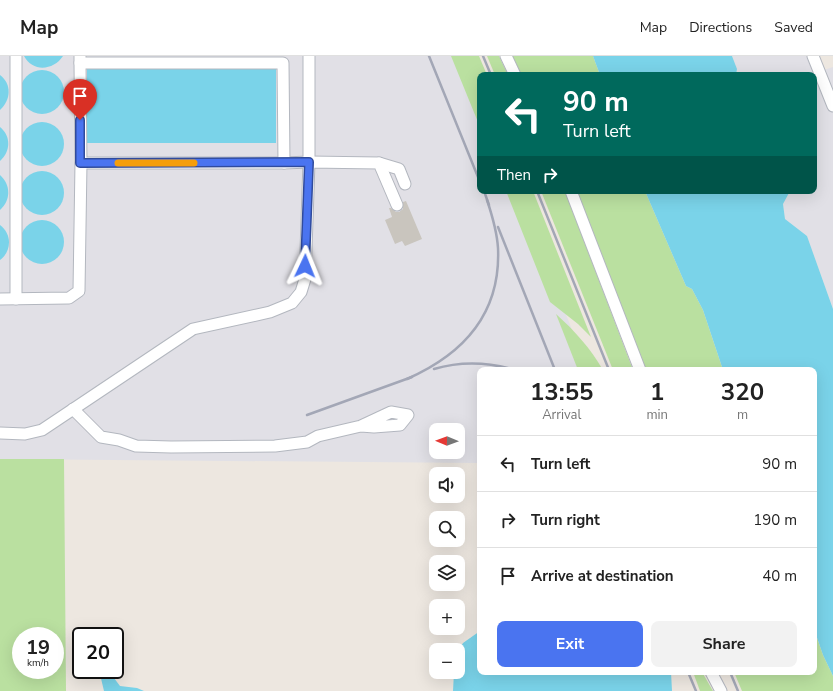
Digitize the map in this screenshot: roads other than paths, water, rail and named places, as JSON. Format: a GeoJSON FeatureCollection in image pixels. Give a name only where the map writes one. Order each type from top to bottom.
{"type":"FeatureCollection","features":[{"type":"Feature","properties":{"kind":"lane"},"geometry":{"type":"LineString","coordinates":[[16,56],[16,299]]}},
{"type":"Feature","properties":{"kind":"lane"},"geometry":{"type":"LineString","coordinates":[[0,433],[25,434],[42,430],[193,329],[270,312],[292,303],[301,292],[305,279],[309,162],[309,56]]}},
{"type":"Feature","properties":{"kind":"lane"},"geometry":{"type":"LineString","coordinates":[[506,56],[514,72]]}},
{"type":"Feature","properties":{"kind":"lane"},"geometry":{"type":"LineString","coordinates":[[814,56],[833,106]]}},
{"type":"Feature","properties":{"kind":"lane"},"geometry":{"type":"LineString","coordinates":[[0,299],[69,298],[79,290],[80,60],[283,59],[284,162]]}},
{"type":"Feature","properties":{"kind":"lane"},"geometry":{"type":"LineString","coordinates":[[80,163],[379,163],[399,169],[405,184]]}},
{"type":"Feature","properties":{"kind":"lane"},"geometry":{"type":"LineString","coordinates":[[379,163],[397,205]]}},
{"type":"Feature","properties":{"kind":"lane"},"geometry":{"type":"LineString","coordinates":[[572,194],[639,367]]}},
{"type":"Feature","properties":{"kind":"lane"},"geometry":{"type":"LineString","coordinates":[[73,409],[101,437],[119,440],[136,446],[275,446],[307,442],[318,436],[361,426]]}},
{"type":"Feature","properties":{"kind":"lane"},"geometry":{"type":"LineString","coordinates":[[713,675],[721,691]]}},
{"type":"Feature","properties":{"kind":"water"},"geometry":{"type":"Polygon","coordinates":[[[24,56],[63,56],[59,61],[49,67],[44,68],[33,65],[24,56]]]}},
{"type":"Feature","properties":{"kind":"water"},"geometry":{"type":"Polygon","coordinates":[[[593,56],[732,56],[737,69],[736,72],[599,72],[593,56]]]}},
{"type":"Feature","properties":{"kind":"water"},"geometry":{"type":"Polygon","coordinates":[[[87,68],[276,68],[276,143],[87,143],[87,68]]]}},
{"type":"Feature","properties":{"kind":"water"},"geometry":{"type":"Polygon","coordinates":[[[42,70],[54,74],[60,80],[64,92],[60,104],[54,110],[42,114],[30,110],[24,104],[20,92],[24,80],[30,74],[42,70]]]}},
{"type":"Feature","properties":{"kind":"water"},"geometry":{"type":"Polygon","coordinates":[[[0,75],[7,83],[9,92],[4,106],[0,110],[0,75]]]}},
{"type":"Feature","properties":{"kind":"water"},"geometry":{"type":"Polygon","coordinates":[[[42,122],[54,126],[60,132],[64,144],[60,156],[54,162],[42,166],[30,162],[24,156],[20,144],[24,132],[30,126],[42,122]]]}},
{"type":"Feature","properties":{"kind":"water"},"geometry":{"type":"Polygon","coordinates":[[[0,127],[8,139],[8,148],[4,157],[0,161],[0,127]]]}},
{"type":"Feature","properties":{"kind":"water"},"geometry":{"type":"Polygon","coordinates":[[[42,171],[54,175],[60,181],[64,193],[60,205],[54,211],[42,215],[30,211],[24,205],[20,193],[24,181],[30,175],[42,171]]]}},
{"type":"Feature","properties":{"kind":"water"},"geometry":{"type":"Polygon","coordinates":[[[0,175],[4,179],[8,188],[8,197],[4,206],[0,210],[0,175]]]}},
{"type":"Feature","properties":{"kind":"water"},"geometry":{"type":"Polygon","coordinates":[[[646,194],[788,194],[783,204],[785,219],[807,236],[833,309],[833,676],[817,638],[817,367],[722,367],[703,310],[692,289],[686,286],[646,194]]]}},
{"type":"Feature","properties":{"kind":"water"},"geometry":{"type":"Polygon","coordinates":[[[42,220],[54,224],[60,230],[64,242],[60,254],[54,260],[42,264],[30,260],[24,254],[20,242],[24,230],[30,224],[42,220]]]}},
{"type":"Feature","properties":{"kind":"water"},"geometry":{"type":"Polygon","coordinates":[[[0,225],[7,233],[9,242],[7,252],[0,260],[0,225]]]}},
{"type":"Feature","properties":{"kind":"water"},"geometry":{"type":"Polygon","coordinates":[[[477,633],[477,675],[671,675],[672,691],[453,691],[454,679],[465,679],[465,643],[463,643],[477,633]]]}},
{"type":"Feature","properties":{"kind":"water"},"geometry":{"type":"Polygon","coordinates":[[[101,679],[115,679],[120,686],[137,688],[144,691],[104,691],[101,679]]]}},
{"type":"Feature","properties":{"kind":"railway"},"geometry":{"type":"LineString","coordinates":[[429,56],[477,175]]}},
{"type":"Feature","properties":{"kind":"railway"},"geometry":{"type":"LineString","coordinates":[[483,56],[490,72]]}},
{"type":"Feature","properties":{"kind":"railway"},"geometry":{"type":"LineString","coordinates":[[485,194],[489,205]]}},
{"type":"Feature","properties":{"kind":"railway"},"geometry":{"type":"LineString","coordinates":[[538,194],[608,367]]}},
{"type":"Feature","properties":{"kind":"railway"},"geometry":{"type":"LineString","coordinates":[[407,379],[446,357],[462,344],[486,311],[493,292],[497,271],[498,248],[495,229],[487,200]]}},
{"type":"Feature","properties":{"kind":"railway"},"geometry":{"type":"LineString","coordinates":[[498,227],[554,367]]}},
{"type":"Feature","properties":{"kind":"railway"},"geometry":{"type":"LineString","coordinates":[[434,369],[444,366],[464,364],[485,364],[505,367]]}},
{"type":"Feature","properties":{"kind":"railway"},"geometry":{"type":"LineString","coordinates":[[307,415],[412,377]]}},
{"type":"Feature","properties":{"kind":"railway"},"geometry":{"type":"LineString","coordinates":[[689,675],[696,691]]}},
{"type":"Feature","properties":{"kind":"railway"},"geometry":{"type":"LineString","coordinates":[[731,675],[738,691]]}}]}
